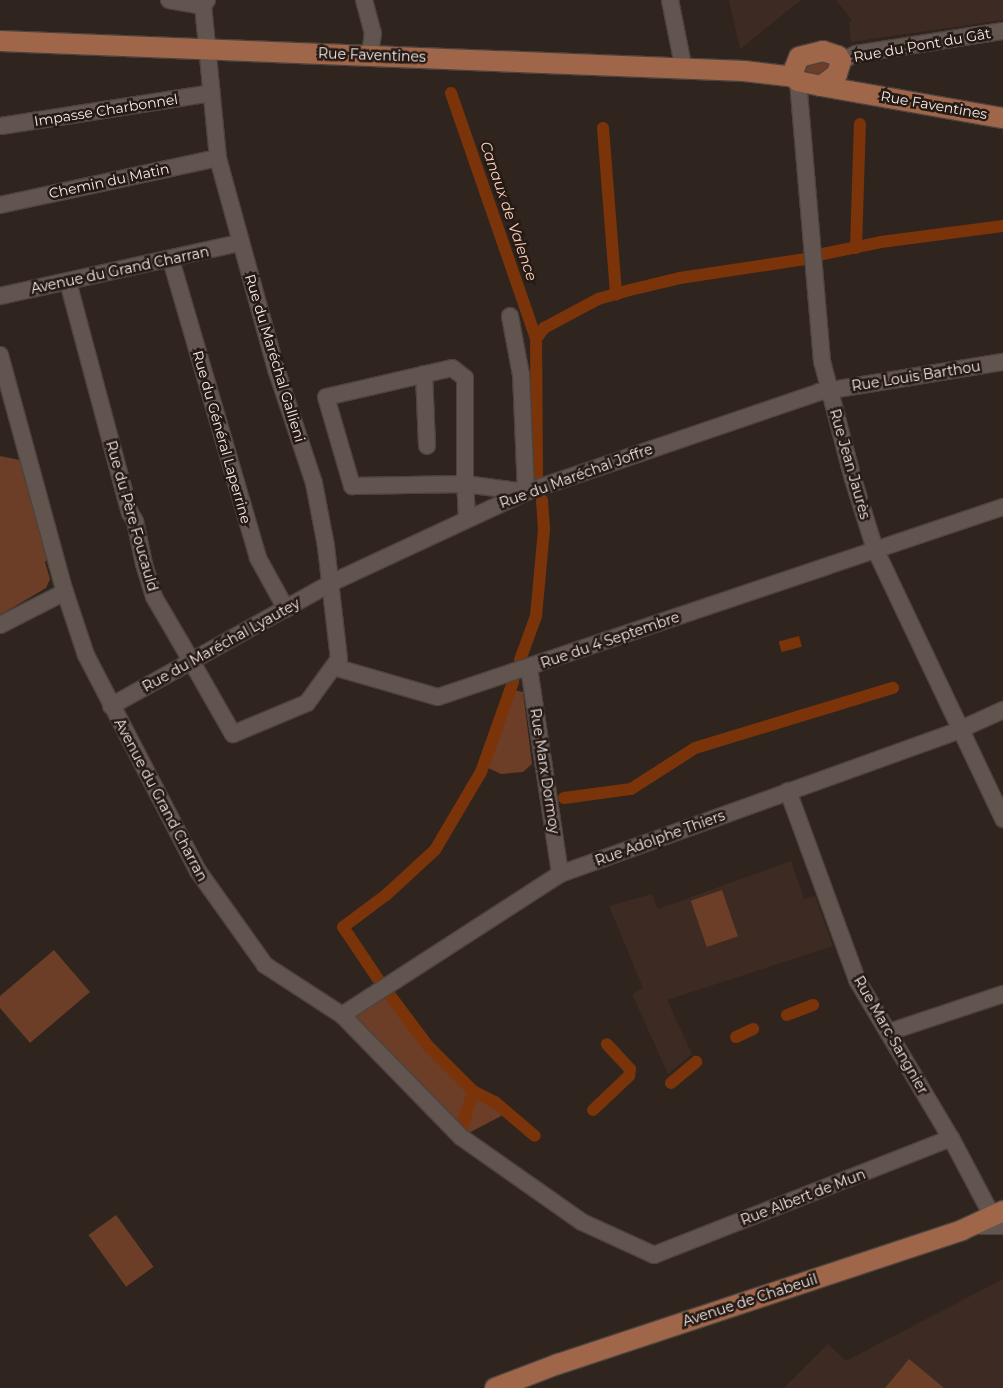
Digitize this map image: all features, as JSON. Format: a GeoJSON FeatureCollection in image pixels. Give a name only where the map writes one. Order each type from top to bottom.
{"type":"FeatureCollection","features":[{"type":"Feature","properties":{"kind":"main road","name":"Rue Faventines"},"geometry":{"type":"LineString","coordinates":[[0,41],[744,71],[1003,118]]}},
{"type":"Feature","properties":{"kind":"main road","name":"Rue Faventines"},"geometry":{"type":"LineString","coordinates":[[744,71],[823,51],[838,56],[841,64],[866,93]]}},
{"type":"Feature","properties":{"kind":"main road"},"geometry":{"type":"LineString","coordinates":[[796,79],[794,67],[799,57]]}},
{"type":"Feature","properties":{"kind":"main road"},"geometry":{"type":"LineString","coordinates":[[821,86],[841,64]]}},
{"type":"Feature","properties":{"kind":"main road","name":"Avenue de Chabeuil"},"geometry":{"type":"LineString","coordinates":[[495,1388],[593,1352],[999,1217]]}},
{"type":"Feature","properties":{"kind":"street"},"geometry":{"type":"LineString","coordinates":[[168,0],[205,3]]}},
{"type":"Feature","properties":{"kind":"street"},"geometry":{"type":"LineString","coordinates":[[364,0],[372,33],[370,55]]}},
{"type":"Feature","properties":{"kind":"street"},"geometry":{"type":"LineString","coordinates":[[670,0],[684,70]]}},
{"type":"Feature","properties":{"kind":"street","name":"Rue du Maréchal Gallieni"},"geometry":{"type":"LineString","coordinates":[[205,3],[207,49],[218,158],[224,187],[276,369],[314,483],[331,583],[339,660],[334,667]]}},
{"type":"Feature","properties":{"kind":"street","name":"Rue du Pont du Gât"},"geometry":{"type":"LineString","coordinates":[[841,64],[862,53],[1003,32]]}},
{"type":"Feature","properties":{"kind":"street","name":"Rue Jean Jaurès"},"geometry":{"type":"LineString","coordinates":[[796,79],[821,351],[829,390],[875,549],[959,730],[998,798],[1003,819]]}},
{"type":"Feature","properties":{"kind":"street","name":"Impasse Charbonnel"},"geometry":{"type":"LineString","coordinates":[[1,126],[211,93]]}},
{"type":"Feature","properties":{"kind":"street","name":"Chemin du Matin"},"geometry":{"type":"LineString","coordinates":[[0,205],[218,158]]}},
{"type":"Feature","properties":{"kind":"street","name":"Avenue du Grand Charran"},"geometry":{"type":"LineString","coordinates":[[0,296],[171,260],[240,243]]}},
{"type":"Feature","properties":{"kind":"street","name":"Rue du Général Laperrine"},"geometry":{"type":"LineString","coordinates":[[171,260],[258,558],[286,609]]}},
{"type":"Feature","properties":{"kind":"street","name":"Rue du Père Foucauld"},"geometry":{"type":"LineString","coordinates":[[68,282],[130,513],[135,521],[144,564],[154,597],[193,661],[233,734],[307,703],[334,667]]}},
{"type":"Feature","properties":{"kind":"street"},"geometry":{"type":"LineString","coordinates":[[467,518],[465,484],[465,378],[452,368],[326,397],[352,486],[465,484],[526,492],[521,375],[510,316]]}},
{"type":"Feature","properties":{"kind":"street","name":"Avenue du Grand Charran"},"geometry":{"type":"LineString","coordinates":[[0,356],[65,592],[86,655],[198,872],[266,964],[342,1015],[462,1138],[582,1222],[654,1254]]}},
{"type":"Feature","properties":{"kind":"street","name":"Rue Louis Barthou"},"geometry":{"type":"LineString","coordinates":[[829,390],[1003,362]]}},
{"type":"Feature","properties":{"kind":"street"},"geometry":{"type":"LineString","coordinates":[[424,374],[427,446]]}},
{"type":"Feature","properties":{"kind":"street","name":"Rue du Maréchal Joffre"},"geometry":{"type":"LineString","coordinates":[[331,583],[526,492],[829,390]]}},
{"type":"Feature","properties":{"kind":"street","name":"Rue du 4 Septembre"},"geometry":{"type":"LineString","coordinates":[[334,667],[438,697],[529,668],[875,549],[1003,508]]}},
{"type":"Feature","properties":{"kind":"street","name":"Rue du Maréchal Lyautey"},"geometry":{"type":"LineString","coordinates":[[111,706],[331,583]]}},
{"type":"Feature","properties":{"kind":"street"},"geometry":{"type":"LineString","coordinates":[[0,625],[65,592]]}},
{"type":"Feature","properties":{"kind":"street","name":"Rue Marx Dormoy"},"geometry":{"type":"LineString","coordinates":[[529,668],[560,874]]}},
{"type":"Feature","properties":{"kind":"street","name":"Rue Adolphe Thiers"},"geometry":{"type":"LineString","coordinates":[[342,1015],[560,874],[959,730],[1003,710]]}},
{"type":"Feature","properties":{"kind":"street","name":"Rue Marc Sangnier"},"geometry":{"type":"LineString","coordinates":[[788,791],[857,980],[999,1217]]}},
{"type":"Feature","properties":{"kind":"street"},"geometry":{"type":"LineString","coordinates":[[889,1032],[1003,994]]}},
{"type":"Feature","properties":{"kind":"street","name":"Rue Albert de Mun"},"geometry":{"type":"LineString","coordinates":[[654,1254],[951,1138]]}},
{"type":"Feature","properties":{"kind":"shaded area"},"geometry":{"type":"Polygon","coordinates":[[[729,0],[801,0],[740,49],[729,0]]]}},
{"type":"Feature","properties":{"kind":"shaded area"},"geometry":{"type":"Polygon","coordinates":[[[836,0],[1003,0],[1003,20],[851,42],[849,22],[852,20],[836,0]]]}},
{"type":"Feature","properties":{"kind":"shaded area"},"geometry":{"type":"Polygon","coordinates":[[[828,60],[831,65],[821,77],[803,70],[805,64],[828,60]]]}},
{"type":"Feature","properties":{"kind":"shaded area"},"geometry":{"type":"Polygon","coordinates":[[[0,456],[20,460],[48,559],[45,562],[50,579],[46,588],[0,615],[0,456]]]}},
{"type":"Feature","properties":{"kind":"shaded area"},"geometry":{"type":"Polygon","coordinates":[[[799,636],[802,647],[782,652],[779,641],[799,636]]]}},
{"type":"Feature","properties":{"kind":"shaded area"},"geometry":{"type":"Polygon","coordinates":[[[513,690],[523,692],[532,764],[523,772],[501,774],[486,767],[513,690]]]}},
{"type":"Feature","properties":{"kind":"shaded area"},"geometry":{"type":"Polygon","coordinates":[[[791,861],[804,899],[815,896],[833,946],[667,1000],[692,1054],[668,1074],[632,994],[643,988],[609,906],[652,894],[658,909],[791,861]]]}},
{"type":"Feature","properties":{"kind":"shaded area"},"geometry":{"type":"Polygon","coordinates":[[[722,890],[738,936],[707,947],[691,901],[722,890]]]}},
{"type":"Feature","properties":{"kind":"shaded area"},"geometry":{"type":"Polygon","coordinates":[[[54,950],[90,992],[30,1043],[0,1008],[0,996],[54,950]]]}},
{"type":"Feature","properties":{"kind":"shaded area"},"geometry":{"type":"Polygon","coordinates":[[[389,994],[428,1046],[473,1091],[507,1113],[461,1137],[342,1015],[389,994]]]}},
{"type":"Feature","properties":{"kind":"shaded area"},"geometry":{"type":"Polygon","coordinates":[[[116,1215],[154,1267],[126,1287],[88,1235],[116,1215]]]}},
{"type":"Feature","properties":{"kind":"shaded area"},"geometry":{"type":"Polygon","coordinates":[[[1003,1279],[1003,1388],[784,1388],[828,1344],[846,1361],[1003,1279]]]}},
{"type":"Feature","properties":{"kind":"shaded area"},"geometry":{"type":"Polygon","coordinates":[[[909,1359],[944,1388],[885,1388],[909,1359]]]}},
{"type":"Feature","properties":{"kind":"waterway","name":"Canaux de Valence"},"geometry":{"type":"LineString","coordinates":[[451,93],[536,339]]}},
{"type":"Feature","properties":{"kind":"waterway"},"geometry":{"type":"LineString","coordinates":[[856,248],[860,124]]}},
{"type":"Feature","properties":{"kind":"waterway"},"geometry":{"type":"LineString","coordinates":[[603,128],[616,294]]}},
{"type":"Feature","properties":{"kind":"waterway"},"geometry":{"type":"LineString","coordinates":[[823,254],[881,242],[1003,226]]}},
{"type":"Feature","properties":{"kind":"waterway"},"geometry":{"type":"LineString","coordinates":[[537,476],[536,339],[544,328],[598,299],[630,290],[680,278],[805,259]]}},
{"type":"Feature","properties":{"kind":"waterway"},"geometry":{"type":"LineString","coordinates":[[520,660],[536,616],[544,529],[542,500]]}},
{"type":"Feature","properties":{"kind":"waterway"},"geometry":{"type":"LineString","coordinates":[[380,982],[343,927],[386,895],[435,850],[481,772],[513,682]]}},
{"type":"Feature","properties":{"kind":"waterway"},"geometry":{"type":"LineString","coordinates":[[564,798],[631,789],[695,748],[893,688]]}},
{"type":"Feature","properties":{"kind":"waterway","name":"Canaux de Valence"},"geometry":{"type":"LineString","coordinates":[[389,994],[428,1046],[473,1091],[495,1102],[535,1136]]}},
{"type":"Feature","properties":{"kind":"waterway"},"geometry":{"type":"LineString","coordinates":[[787,1015],[813,1005]]}},
{"type":"Feature","properties":{"kind":"waterway"},"geometry":{"type":"LineString","coordinates":[[736,1037],[753,1029]]}},
{"type":"Feature","properties":{"kind":"waterway","name":"Canaux de Valence"},"geometry":{"type":"LineString","coordinates":[[593,1110],[629,1076],[630,1069],[607,1044]]}},
{"type":"Feature","properties":{"kind":"waterway"},"geometry":{"type":"LineString","coordinates":[[671,1083],[696,1062]]}},
{"type":"Feature","properties":{"kind":"waterway","name":"Canaux de Valence"},"geometry":{"type":"LineString","coordinates":[[461,1131],[473,1091]]}}]}
